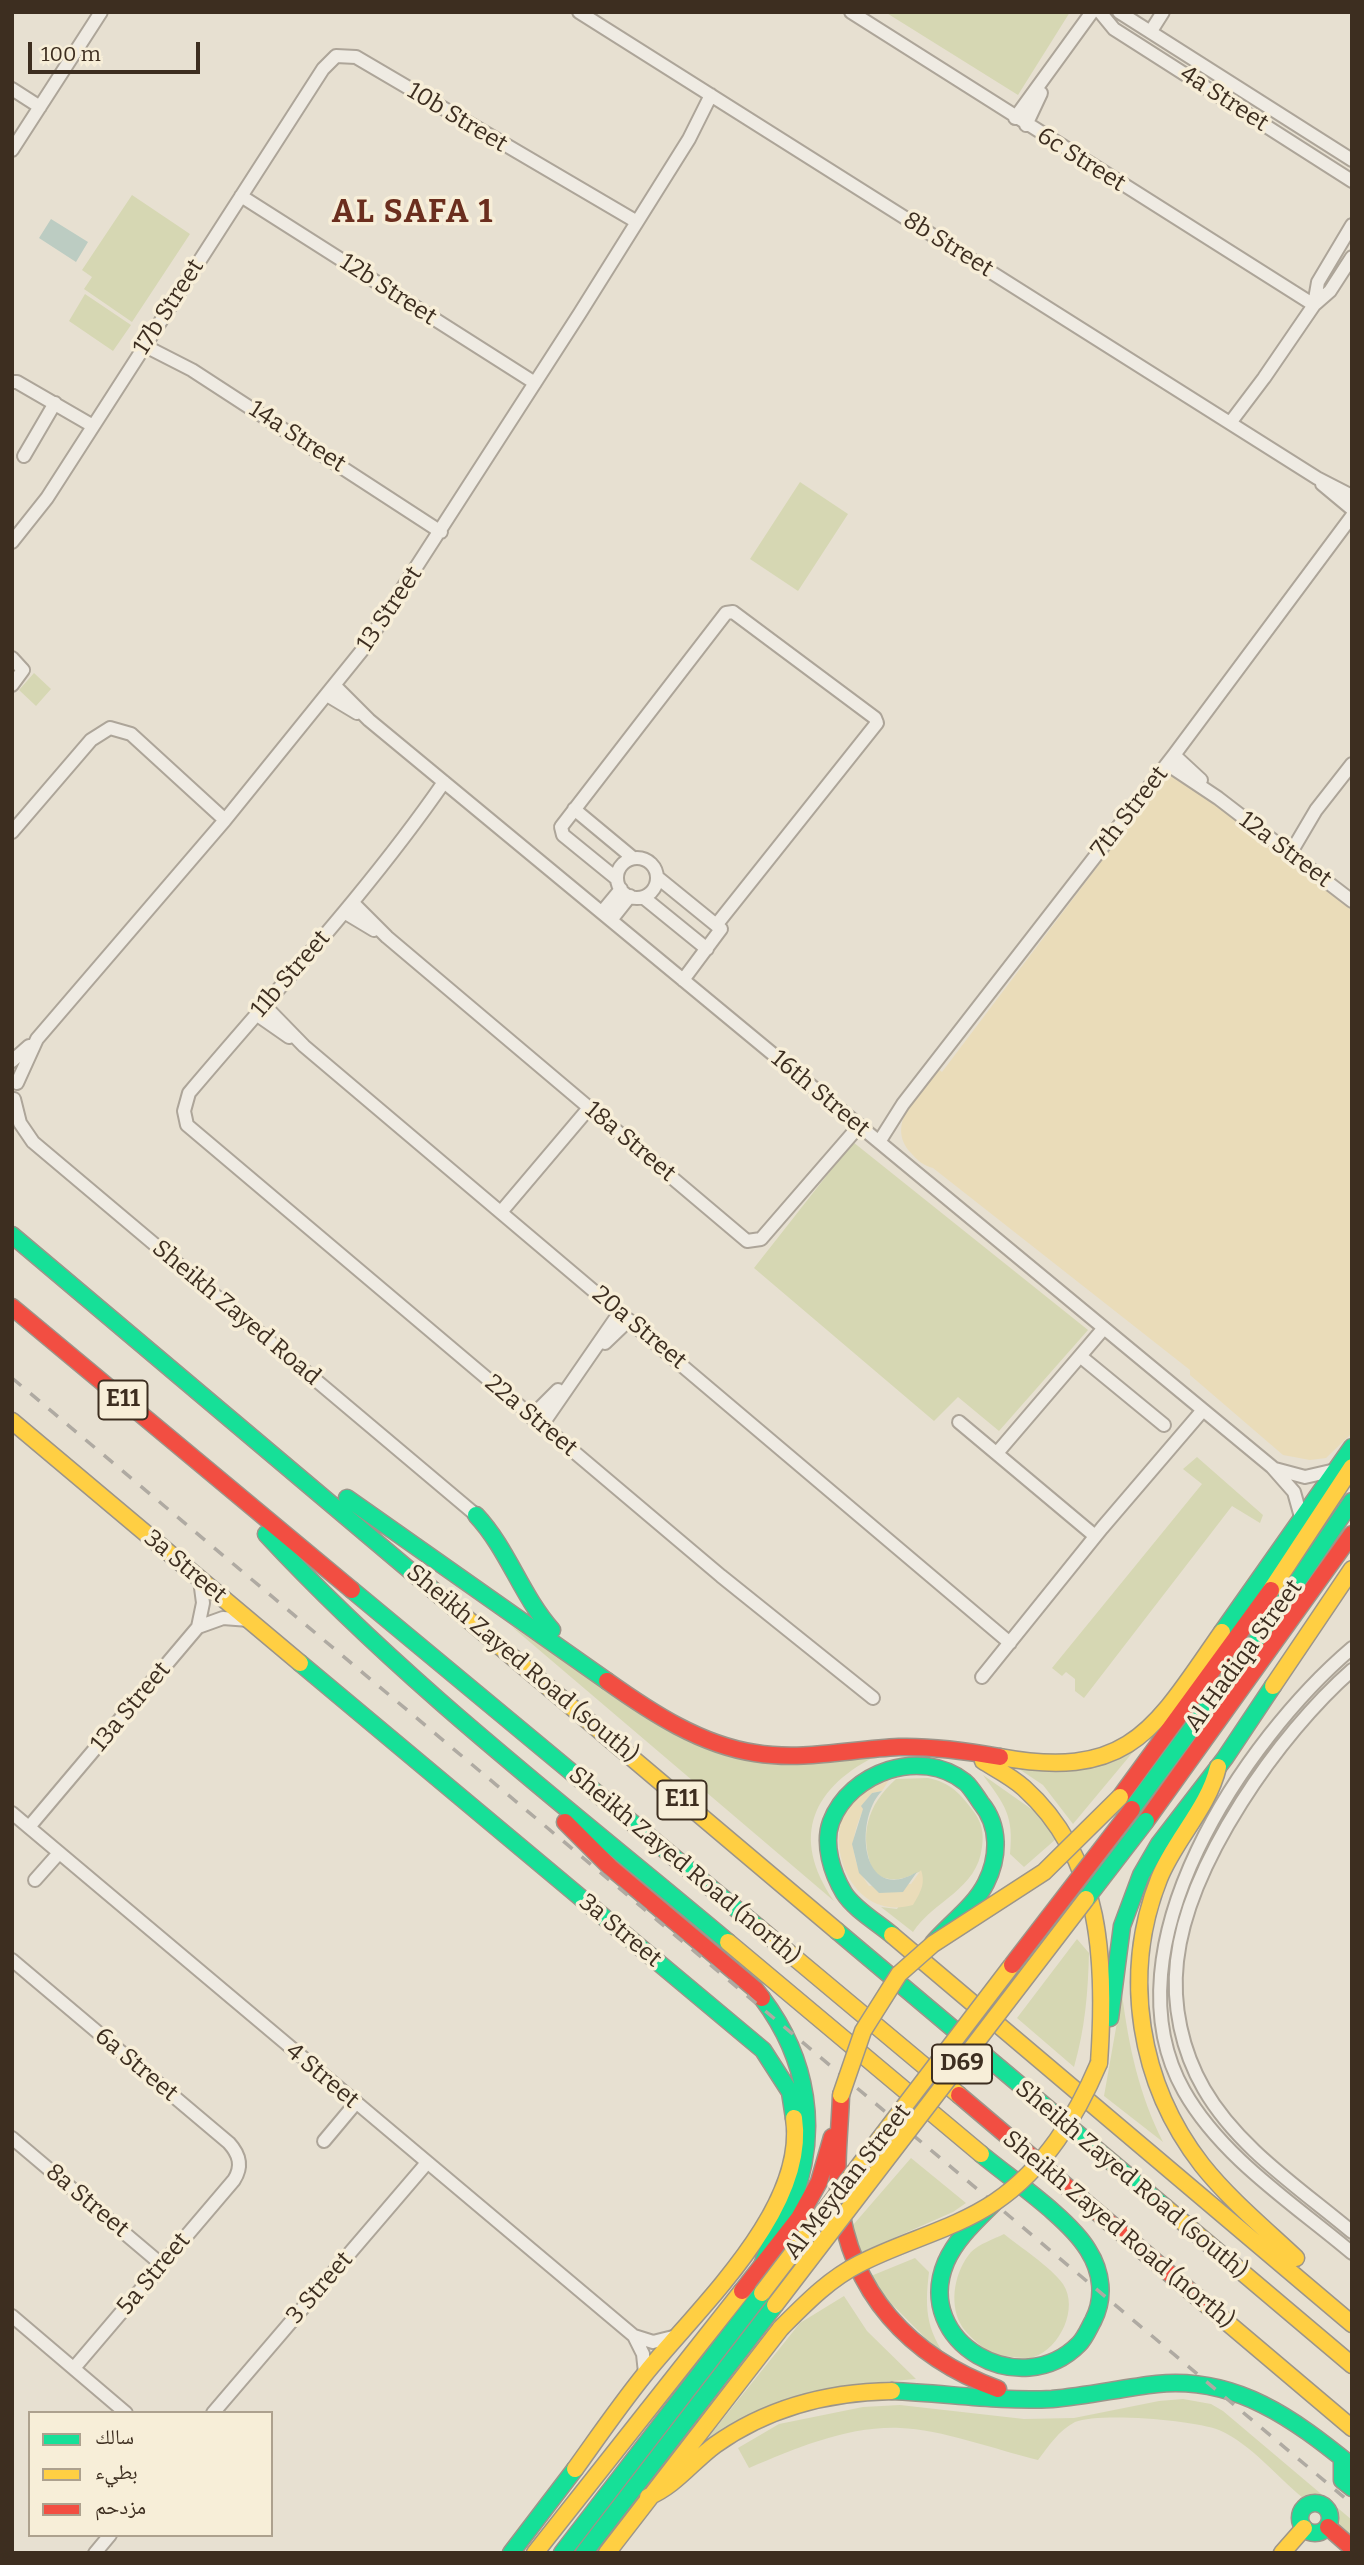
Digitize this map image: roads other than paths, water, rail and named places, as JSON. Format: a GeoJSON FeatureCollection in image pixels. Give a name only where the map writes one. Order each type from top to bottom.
{"type":"FeatureCollection","features":[{"type":"Feature","properties":{"kind":"main road","name":"Sheikh Zayed Road (south)"},"geometry":{"type":"LineString","coordinates":[[12,1235],[1352,2365]]}},
{"type":"Feature","properties":{"kind":"main road","name":"Sheikh Zayed Road (north)"},"geometry":{"type":"LineString","coordinates":[[12,1307],[907,2051],[1352,2428]]}},
{"type":"Feature","properties":{"kind":"main road","name":"3a Street"},"geometry":{"type":"LineString","coordinates":[[12,1421],[763,2050],[781,2072],[793,2098],[796,2115],[794,2149],[786,2184],[769,2220],[752,2245],[645,2373],[511,2553]]}},
{"type":"Feature","properties":{"kind":"main road"},"geometry":{"type":"LineString","coordinates":[[933,1943],[1032,1881],[1069,1850],[1120,1797],[1272,1588],[1344,1468],[1352,1447]]}},
{"type":"Feature","properties":{"kind":"main road"},"geometry":{"type":"LineString","coordinates":[[268,1449],[359,1506],[590,1668],[677,1725],[714,1742],[753,1753],[793,1757],[890,1747],[946,1748],[1056,1766],[1106,1756],[1137,1740],[1172,1704],[1301,1520],[1344,1468]]}},
{"type":"Feature","properties":{"kind":"main road"},"geometry":{"type":"LineString","coordinates":[[234,1492],[282,1553],[330,1603],[438,1699],[531,1776],[1086,2244],[1098,2268],[1098,2309],[1079,2344],[1044,2365],[1016,2370],[989,2364],[956,2339],[944,2313],[940,2286],[948,2258],[994,2203],[1050,2151],[1078,2110],[1099,2063],[1111,2016],[1122,1926],[1133,1891],[1159,1844],[1218,1767],[1345,1586],[1352,1569]]}},
{"type":"Feature","properties":{"kind":"main road","name":"Al Hadiqa Street"},"geometry":{"type":"LineString","coordinates":[[1132,1809],[1261,1635],[1352,1501]]}},
{"type":"Feature","properties":{"kind":"main road"},"geometry":{"type":"LineString","coordinates":[[476,1515],[502,1544],[529,1604],[590,1668]]}},
{"type":"Feature","properties":{"kind":"main road","name":"Al Hadiqa Street"},"geometry":{"type":"LineString","coordinates":[[1146,1821],[1276,1644],[1352,1534]]}},
{"type":"Feature","properties":{"kind":"main road"},"geometry":{"type":"LineString","coordinates":[[946,1748],[984,1762],[1020,1785],[1054,1821],[1080,1864],[1094,1901],[1102,1940],[1104,1989],[1099,2063]]}},
{"type":"Feature","properties":{"kind":"main road"},"geometry":{"type":"LineString","coordinates":[[535,2553],[799,2218],[819,2182],[857,2041],[875,2008],[897,1977],[933,1943],[985,1886],[996,1852],[993,1825],[983,1801],[958,1776],[931,1766],[889,1768],[852,1787],[834,1810],[828,1832],[827,1854],[836,1882],[845,1895],[1352,2324]]}},
{"type":"Feature","properties":{"kind":"main road"},"geometry":{"type":"LineString","coordinates":[[1218,1767],[1211,1789],[1164,1869],[1146,1919],[1138,1979],[1145,2046],[1162,2100],[1180,2134],[1202,2164],[1352,2312]]}},
{"type":"Feature","properties":{"kind":"main road"},"geometry":{"type":"LineString","coordinates":[[531,1776],[560,1816],[593,1851],[755,1989],[770,2006],[793,2046],[807,2091],[806,2160],[792,2205],[762,2266]]}},
{"type":"Feature","properties":{"kind":"main road","name":"Al Meydan Street"},"geometry":{"type":"LineString","coordinates":[[562,2553],[1132,1809]]}},
{"type":"Feature","properties":{"kind":"main road","name":"Al Meydan Street"},"geometry":{"type":"LineString","coordinates":[[584,2553],[1146,1821]]}},
{"type":"Feature","properties":{"kind":"main road"},"geometry":{"type":"LineString","coordinates":[[841,2095],[839,2175],[843,2219],[855,2262],[877,2303],[909,2340],[948,2369],[989,2386],[1048,2399]]}},
{"type":"Feature","properties":{"kind":"main road"},"geometry":{"type":"LineString","coordinates":[[607,2553],[781,2328],[809,2300],[849,2270],[994,2203]]}},
{"type":"Feature","properties":{"kind":"main road"},"geometry":{"type":"LineString","coordinates":[[648,2497],[665,2489],[707,2451],[733,2434],[778,2412],[816,2399],[856,2391],[897,2389],[981,2397],[1048,2399],[1088,2396],[1158,2383],[1192,2383],[1225,2388],[1265,2403],[1347,2462],[1342,2480],[1352,2488]]}},
{"type":"Feature","properties":{"kind":"main road"},"geometry":{"type":"LineString","coordinates":[[511,2553],[566,2497],[575,2490],[586,2488]]}},
{"type":"Feature","properties":{"kind":"main road"},"geometry":{"type":"LineString","coordinates":[[1304,2528],[1301,2511],[1314,2502],[1324,2505],[1330,2512],[1328,2527]]}},
{"type":"Feature","properties":{"kind":"main road"},"geometry":{"type":"LineString","coordinates":[[1304,2528],[1316,2534],[1328,2527]]}},
{"type":"Feature","properties":{"kind":"main road"},"geometry":{"type":"LineString","coordinates":[[1328,2527],[1352,2548]]}},
{"type":"Feature","properties":{"kind":"main road"},"geometry":{"type":"LineString","coordinates":[[1282,2553],[1304,2528]]}},
{"type":"Feature","properties":{"kind":"street"},"geometry":{"type":"LineString","coordinates":[[12,150],[100,12]]}},
{"type":"Feature","properties":{"kind":"street","name":"8b Street"},"geometry":{"type":"LineString","coordinates":[[579,12],[1346,494],[1352,509]]}},
{"type":"Feature","properties":{"kind":"street","name":"6c Street"},"geometry":{"type":"LineString","coordinates":[[851,12],[1314,305]]}},
{"type":"Feature","properties":{"kind":"street"},"geometry":{"type":"LineString","coordinates":[[1021,121],[1092,12]]}},
{"type":"Feature","properties":{"kind":"street","name":"4a Street"},"geometry":{"type":"LineString","coordinates":[[1100,12],[1114,29],[1352,181]]}},
{"type":"Feature","properties":{"kind":"street","name":"4a Street"},"geometry":{"type":"LineString","coordinates":[[1119,12],[1352,160]]}},
{"type":"Feature","properties":{"kind":"street"},"geometry":{"type":"LineString","coordinates":[[1151,31],[1163,12]]}},
{"type":"Feature","properties":{"kind":"street","name":"10b Street"},"geometry":{"type":"LineString","coordinates":[[323,69],[336,56],[356,57],[593,199],[634,227]]}},
{"type":"Feature","properties":{"kind":"street","name":"17b Street"},"geometry":{"type":"LineString","coordinates":[[12,542],[47,498],[323,69]]}},
{"type":"Feature","properties":{"kind":"street"},"geometry":{"type":"LineString","coordinates":[[12,89],[40,107]]}},
{"type":"Feature","properties":{"kind":"street","name":"13 Street"},"geometry":{"type":"LineString","coordinates":[[37,1039],[228,816],[364,648],[444,528],[715,98]]}},
{"type":"Feature","properties":{"kind":"street"},"geometry":{"type":"LineString","coordinates":[[1325,164],[1335,149]]}},
{"type":"Feature","properties":{"kind":"street","name":"12b Street"},"geometry":{"type":"LineString","coordinates":[[241,195],[535,383]]}},
{"type":"Feature","properties":{"kind":"street"},"geometry":{"type":"LineString","coordinates":[[1314,305],[1318,282],[1352,225]]}},
{"type":"Feature","properties":{"kind":"street"},"geometry":{"type":"LineString","coordinates":[[1234,426],[1314,305],[1331,291],[1352,257]]}},
{"type":"Feature","properties":{"kind":"street","name":"14a Street"},"geometry":{"type":"LineString","coordinates":[[148,341],[402,504],[444,528]]}},
{"type":"Feature","properties":{"kind":"street"},"geometry":{"type":"LineString","coordinates":[[12,382],[17,382],[93,425]]}},
{"type":"Feature","properties":{"kind":"street"},"geometry":{"type":"LineString","coordinates":[[24,456],[55,403]]}},
{"type":"Feature","properties":{"kind":"street"},"geometry":{"type":"LineString","coordinates":[[1340,533],[1346,494]]}},
{"type":"Feature","properties":{"kind":"street","name":"7th Street"},"geometry":{"type":"LineString","coordinates":[[869,1134],[903,1104],[1170,760],[1352,516]]}},
{"type":"Feature","properties":{"kind":"street"},"geometry":{"type":"LineString","coordinates":[[707,949],[628,890],[562,833],[562,824],[728,611],[733,611],[875,718],[876,725],[717,924]]}},
{"type":"Feature","properties":{"kind":"street"},"geometry":{"type":"LineString","coordinates":[[12,659],[23,670],[12,685]]}},
{"type":"Feature","properties":{"kind":"street","name":"16th Street"},"geometry":{"type":"LineString","coordinates":[[331,690],[1272,1467],[1294,1492],[1301,1520]]}},
{"type":"Feature","properties":{"kind":"street"},"geometry":{"type":"LineString","coordinates":[[12,832],[91,740],[110,728],[131,734],[228,816]]}},
{"type":"Feature","properties":{"kind":"street","name":"12a Street"},"geometry":{"type":"LineString","coordinates":[[1170,760],[1352,901]]}},
{"type":"Feature","properties":{"kind":"street"},"geometry":{"type":"LineString","coordinates":[[1286,851],[1352,764]]}},
{"type":"Feature","properties":{"kind":"street","name":"11b Street"},"geometry":{"type":"LineString","coordinates":[[192,1131],[187,1125],[184,1111],[189,1093],[349,908],[448,786]]}},
{"type":"Feature","properties":{"kind":"street"},"geometry":{"type":"LineString","coordinates":[[574,809],[634,858],[649,862],[657,877],[717,924],[720,931],[683,980]]}},
{"type":"Feature","properties":{"kind":"street"},"geometry":{"type":"LineString","coordinates":[[628,890],[620,868],[634,858]]}},
{"type":"Feature","properties":{"kind":"street"},"geometry":{"type":"LineString","coordinates":[[628,890],[652,891],[657,877]]}},
{"type":"Feature","properties":{"kind":"street"},"geometry":{"type":"LineString","coordinates":[[606,916],[628,890]]}},
{"type":"Feature","properties":{"kind":"street","name":"18a Street"},"geometry":{"type":"LineString","coordinates":[[349,908],[751,1242],[761,1239],[869,1134]]}},
{"type":"Feature","properties":{"kind":"street","name":"20a Street"},"geometry":{"type":"LineString","coordinates":[[260,1010],[973,1610],[1013,1639]]}},
{"type":"Feature","properties":{"kind":"street"},"geometry":{"type":"LineString","coordinates":[[12,1061],[37,1039]]}},
{"type":"Feature","properties":{"kind":"street"},"geometry":{"type":"LineString","coordinates":[[13,1100],[15,1079],[37,1039]]}},
{"type":"Feature","properties":{"kind":"street","name":"Sheikh Zayed Road"},"geometry":{"type":"LineString","coordinates":[[13,1100],[20,1123],[33,1142],[476,1515]]}},
{"type":"Feature","properties":{"kind":"street"},"geometry":{"type":"LineString","coordinates":[[501,1212],[589,1108]]}},
{"type":"Feature","properties":{"kind":"street","name":"22a Street"},"geometry":{"type":"LineString","coordinates":[[192,1131],[537,1421],[873,1698]]}},
{"type":"Feature","properties":{"kind":"street"},"geometry":{"type":"LineString","coordinates":[[537,1421],[625,1316]]}},
{"type":"Feature","properties":{"kind":"street"},"geometry":{"type":"LineString","coordinates":[[997,1453],[1104,1328]]}},
{"type":"Feature","properties":{"kind":"street"},"geometry":{"type":"LineString","coordinates":[[1080,1356],[1164,1425]]}},
{"type":"Feature","properties":{"kind":"street"},"geometry":{"type":"LineString","coordinates":[[982,1677],[1099,1532],[1203,1410]]}},
{"type":"Feature","properties":{"kind":"street"},"geometry":{"type":"LineString","coordinates":[[959,1422],[1099,1532]]}},
{"type":"Feature","properties":{"kind":"street","name":"16th Street"},"geometry":{"type":"LineString","coordinates":[[1272,1467],[1305,1478],[1344,1468]]}},
{"type":"Feature","properties":{"kind":"street"},"geometry":{"type":"LineString","coordinates":[[198,1627],[203,1603],[200,1580]]}},
{"type":"Feature","properties":{"kind":"street"},"geometry":{"type":"LineString","coordinates":[[198,1627],[223,1618],[249,1620]]}},
{"type":"Feature","properties":{"kind":"street","name":"13a Street"},"geometry":{"type":"LineString","coordinates":[[29,1827],[198,1627]]}},
{"type":"Feature","properties":{"kind":"street"},"geometry":{"type":"LineString","coordinates":[[1352,1648],[1283,1718],[1220,1811],[1177,1901],[1165,1947],[1160,1989],[1170,2055],[1182,2088],[1195,2109],[1227,2147],[1352,2253]]}},
{"type":"Feature","properties":{"kind":"street"},"geometry":{"type":"LineString","coordinates":[[1352,1670],[1325,1695],[1274,1753],[1232,1820],[1197,1888],[1185,1923],[1177,1960],[1176,1991],[1189,2058],[1204,2090],[1223,2117],[1241,2138],[1352,2232]]}},
{"type":"Feature","properties":{"kind":"street","name":"4 Street"},"geometry":{"type":"LineString","coordinates":[[12,1813],[426,2164],[634,2336]]}},
{"type":"Feature","properties":{"kind":"street"},"geometry":{"type":"LineString","coordinates":[[35,1880],[59,1853]]}},
{"type":"Feature","properties":{"kind":"street","name":"6a Street"},"geometry":{"type":"LineString","coordinates":[[12,1960],[229,2143],[238,2157],[238,2173],[234,2180]]}},
{"type":"Feature","properties":{"kind":"street"},"geometry":{"type":"LineString","coordinates":[[324,2141],[355,2104]]}},
{"type":"Feature","properties":{"kind":"street","name":"8a Street"},"geometry":{"type":"LineString","coordinates":[[12,2138],[161,2264]]}},
{"type":"Feature","properties":{"kind":"street","name":"3 Street"},"geometry":{"type":"LineString","coordinates":[[215,2411],[426,2164]]}},
{"type":"Feature","properties":{"kind":"street","name":"5a Street"},"geometry":{"type":"LineString","coordinates":[[74,2368],[234,2180]]}},
{"type":"Feature","properties":{"kind":"street"},"geometry":{"type":"LineString","coordinates":[[12,2316],[124,2411]]}},
{"type":"Feature","properties":{"kind":"street"},"geometry":{"type":"LineString","coordinates":[[634,2336],[653,2342],[676,2335]]}},
{"type":"Feature","properties":{"kind":"street"},"geometry":{"type":"LineString","coordinates":[[634,2336],[643,2354],[645,2373]]}},
{"type":"Feature","properties":{"kind":"street"},"geometry":{"type":"LineString","coordinates":[[95,2553],[108,2537]]}},
{"type":"Feature","properties":{"kind":"railway"},"geometry":{"type":"LineString","coordinates":[[12,1378],[1352,2504]]}},
{"type":"Feature","properties":{"kind":"district","name":"AL SAFA 1"},"geometry":{"type":"Point","coordinates":[413,213]}}]}
